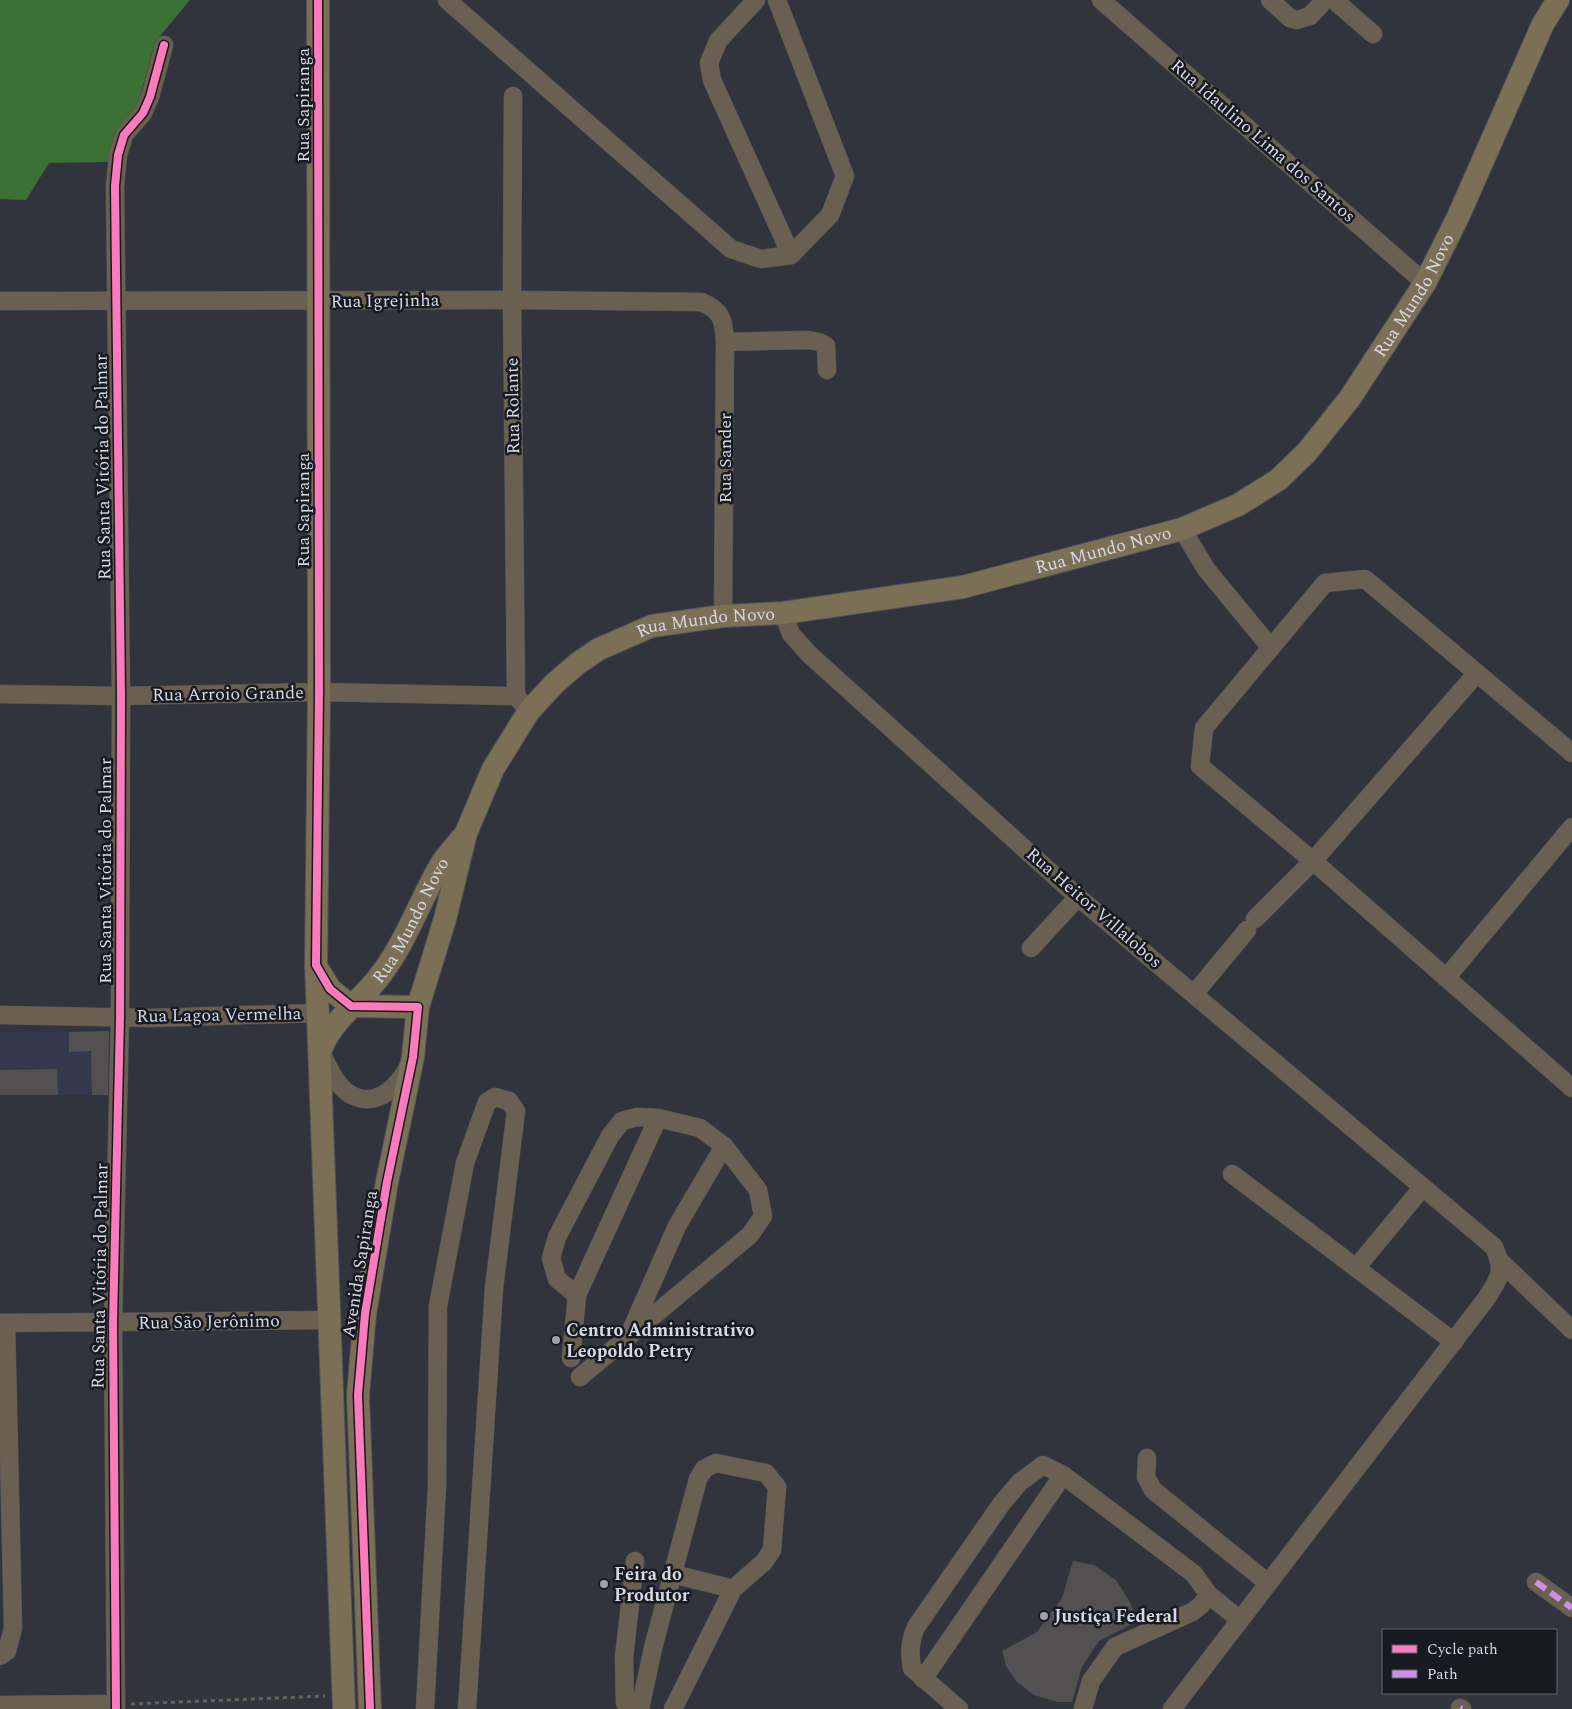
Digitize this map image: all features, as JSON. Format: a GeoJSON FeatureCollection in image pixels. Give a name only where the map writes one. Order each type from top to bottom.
{"type":"FeatureCollection","features":[{"type":"Feature","properties":{"kind":"main road","name":"Rua Sapiranga"},"geometry":{"type":"LineString","coordinates":[[318,0],[319,692],[316,965],[320,1050]]}},
{"type":"Feature","properties":{"kind":"main road","name":"Rua Mundo Novo"},"geometry":{"type":"LineString","coordinates":[[418,1007],[445,919],[466,833],[523,704],[554,684],[599,649],[627,635],[652,626],[723,616],[783,613],[963,587],[1182,529],[1238,505],[1278,480],[1292,468],[1350,398],[1425,283],[1458,217],[1543,24],[1558,0]]}},
{"type":"Feature","properties":{"kind":"main road","name":"Rua Mundo Novo"},"geometry":{"type":"LineString","coordinates":[[351,1006],[372,986],[390,962],[441,864],[466,833]]}},
{"type":"Feature","properties":{"kind":"main road"},"geometry":{"type":"LineString","coordinates":[[316,965],[330,989],[351,1006],[418,1007]]}},
{"type":"Feature","properties":{"kind":"main road"},"geometry":{"type":"LineString","coordinates":[[320,1050],[327,1033],[351,1006]]}},
{"type":"Feature","properties":{"kind":"main road","name":"Avenida Sapiranga"},"geometry":{"type":"LineString","coordinates":[[370,1709],[358,1395],[365,1314],[387,1182],[413,1058],[418,1007]]}},
{"type":"Feature","properties":{"kind":"main road","name":"Avenida Sapiranga"},"geometry":{"type":"LineString","coordinates":[[320,1050],[328,1320],[343,1702]]}},
{"type":"Feature","properties":{"kind":"street"},"geometry":{"type":"LineString","coordinates":[[447,0],[731,249],[761,259],[791,255],[830,216],[845,176],[777,0]]}},
{"type":"Feature","properties":{"kind":"street"},"geometry":{"type":"LineString","coordinates":[[756,0],[718,41],[709,63],[712,80],[791,255]]}},
{"type":"Feature","properties":{"kind":"street","name":"Rua Idaulino Lima dos Santos"},"geometry":{"type":"LineString","coordinates":[[1101,0],[1425,283]]}},
{"type":"Feature","properties":{"kind":"street"},"geometry":{"type":"LineString","coordinates":[[1270,0],[1290,18],[1297,20],[1310,16],[1325,0]]}},
{"type":"Feature","properties":{"kind":"street"},"geometry":{"type":"LineString","coordinates":[[1334,0],[1373,34]]}},
{"type":"Feature","properties":{"kind":"street","name":"Rua Santa Vitória do Palmar"},"geometry":{"type":"LineString","coordinates":[[116,1707],[113,1323],[120,1017],[120,696],[115,186],[118,155],[124,136],[143,113],[150,97],[164,45]]}},
{"type":"Feature","properties":{"kind":"street","name":"Rua Rolante"},"geometry":{"type":"LineString","coordinates":[[513,96],[512,300],[523,704]]}},
{"type":"Feature","properties":{"kind":"street","name":"Rua Igrejinha"},"geometry":{"type":"LineString","coordinates":[[0,301],[512,300],[701,302],[710,305]]}},
{"type":"Feature","properties":{"kind":"street","name":"Rua Sander"},"geometry":{"type":"LineString","coordinates":[[710,305],[719,312],[724,320],[725,342],[723,616]]}},
{"type":"Feature","properties":{"kind":"street"},"geometry":{"type":"LineString","coordinates":[[725,342],[808,340],[818,342],[826,346],[827,370]]}},
{"type":"Feature","properties":{"kind":"street"},"geometry":{"type":"LineString","coordinates":[[1182,529],[1206,569],[1271,648]]}},
{"type":"Feature","properties":{"kind":"street"},"geometry":{"type":"LineString","coordinates":[[1572,753],[1365,579],[1325,583],[1204,728],[1200,766],[1313,860],[1572,1088]]}},
{"type":"Feature","properties":{"kind":"street","name":"Rua Heitor Villalobos"},"geometry":{"type":"LineString","coordinates":[[783,613],[791,634],[810,656],[1078,897],[1494,1247],[1502,1263],[1572,1330]]}},
{"type":"Feature","properties":{"kind":"street"},"geometry":{"type":"LineString","coordinates":[[1194,994],[1251,924],[1313,860],[1477,673]]}},
{"type":"Feature","properties":{"kind":"street","name":"Rua Arroio Grande"},"geometry":{"type":"LineString","coordinates":[[0,694],[120,696],[319,692],[523,704]]}},
{"type":"Feature","properties":{"kind":"street"},"geometry":{"type":"LineString","coordinates":[[1446,978],[1572,826]]}},
{"type":"Feature","properties":{"kind":"street"},"geometry":{"type":"LineString","coordinates":[[1031,948],[1078,897]]}},
{"type":"Feature","properties":{"kind":"street","name":"Rua Lagoa Vermelha"},"geometry":{"type":"LineString","coordinates":[[0,1015],[150,1018],[318,1013]]}},
{"type":"Feature","properties":{"kind":"street"},"geometry":{"type":"LineString","coordinates":[[320,1050],[336,1080],[347,1091],[368,1100],[377,1099],[387,1094],[399,1083],[413,1058]]}},
{"type":"Feature","properties":{"kind":"street"},"geometry":{"type":"LineString","coordinates":[[425,1709],[437,1485],[438,1306],[465,1163],[487,1102],[495,1097],[509,1101],[516,1111],[494,1288],[467,1709]]}},
{"type":"Feature","properties":{"kind":"street"},"geometry":{"type":"LineString","coordinates":[[577,1295],[557,1279],[551,1258],[557,1237],[610,1136],[622,1121],[637,1117],[658,1118],[700,1128],[724,1146],[758,1190],[763,1216],[750,1235],[580,1377]]}},
{"type":"Feature","properties":{"kind":"street"},"geometry":{"type":"LineString","coordinates":[[572,1358],[577,1295],[658,1118]]}},
{"type":"Feature","properties":{"kind":"street"},"geometry":{"type":"LineString","coordinates":[[629,1335],[677,1226],[724,1146]]}},
{"type":"Feature","properties":{"kind":"street"},"geometry":{"type":"LineString","coordinates":[[1232,1174],[1454,1342]]}},
{"type":"Feature","properties":{"kind":"street"},"geometry":{"type":"LineString","coordinates":[[1356,1268],[1422,1188]]}},
{"type":"Feature","properties":{"kind":"street"},"geometry":{"type":"LineString","coordinates":[[1172,1709],[1239,1619],[1454,1342],[1500,1277],[1502,1263]]}},
{"type":"Feature","properties":{"kind":"street","name":"Rua São Jerônimo"},"geometry":{"type":"LineString","coordinates":[[3,1323],[328,1320]]}},
{"type":"Feature","properties":{"kind":"street"},"geometry":{"type":"LineString","coordinates":[[0,1656],[7,1651],[13,1628],[3,1323]]}},
{"type":"Feature","properties":{"kind":"street"},"geometry":{"type":"LineString","coordinates":[[1147,1458],[1146,1477],[1153,1490],[1268,1583]]}},
{"type":"Feature","properties":{"kind":"street"},"geometry":{"type":"LineString","coordinates":[[640,1709],[653,1648],[698,1479],[704,1469],[716,1463],[766,1473],[777,1487],[772,1550],[764,1562],[733,1590],[673,1709]]}},
{"type":"Feature","properties":{"kind":"street"},"geometry":{"type":"LineString","coordinates":[[959,1709],[912,1668],[909,1649],[916,1627],[1002,1503],[1020,1482],[1043,1465],[1063,1475],[1194,1574],[1208,1595],[1239,1619]]}},
{"type":"Feature","properties":{"kind":"street"},"geometry":{"type":"LineString","coordinates":[[923,1679],[1063,1475]]}},
{"type":"Feature","properties":{"kind":"street"},"geometry":{"type":"LineString","coordinates":[[628,1709],[624,1657],[635,1561]]}},
{"type":"Feature","properties":{"kind":"street"},"geometry":{"type":"LineString","coordinates":[[673,1574],[733,1590]]}},
{"type":"Feature","properties":{"kind":"street"},"geometry":{"type":"LineString","coordinates":[[1536,1582],[1572,1608]]}},
{"type":"Feature","properties":{"kind":"street"},"geometry":{"type":"LineString","coordinates":[[1083,1709],[1091,1681],[1115,1647],[1192,1612],[1200,1606],[1208,1595]]}},
{"type":"Feature","properties":{"kind":"street"},"geometry":{"type":"LineString","coordinates":[[0,1705],[116,1707]]}},
{"type":"Feature","properties":{"kind":"path"},"geometry":{"type":"LineString","coordinates":[[116,1707],[343,1702]]}},
{"type":"Feature","properties":{"kind":"shaded area"},"geometry":{"type":"Polygon","coordinates":[[[117,1031],[117,1094],[0,1095],[0,1032],[117,1031]]]}},
{"type":"Feature","properties":{"kind":"green space"},"geometry":{"type":"Polygon","coordinates":[[[0,0],[190,0],[155,42],[137,107],[108,162],[49,163],[26,200],[0,199],[0,0]]]}},
{"type":"Feature","properties":{"kind":"building"},"geometry":{"type":"Polygon","coordinates":[[[109,1031],[108,1095],[92,1095],[91,1051],[69,1052],[69,1032],[109,1031]]]}},
{"type":"Feature","properties":{"kind":"building"},"geometry":{"type":"Polygon","coordinates":[[[57,1069],[58,1095],[0,1095],[0,1070],[57,1069]]]}},
{"type":"Feature","properties":{"kind":"building"},"geometry":{"type":"Polygon","coordinates":[[[1073,1561],[1094,1565],[1116,1580],[1131,1604],[1136,1622],[1099,1641],[1082,1667],[1072,1702],[1058,1702],[1034,1695],[1017,1682],[1006,1666],[1002,1651],[1037,1632],[1062,1598],[1073,1561]]]}},
{"type":"Feature","properties":{"kind":"marked path"},"geometry":{"type":"LineString","coordinates":[[1536,1582],[1572,1608]]}},
{"type":"Feature","properties":{"kind":"cycle path"},"geometry":{"type":"LineString","coordinates":[[318,0],[319,692],[316,965],[330,989],[351,1006],[418,1007],[413,1057],[387,1182],[365,1314],[358,1395],[370,1709]]}},
{"type":"Feature","properties":{"kind":"cycle path"},"geometry":{"type":"LineString","coordinates":[[116,1709],[113,1323],[120,1017],[121,696],[115,186],[118,155],[124,135],[143,113],[150,97],[164,45]]}},
{"type":"Feature","properties":{"kind":"place","name":"Centro Administrativo Leopoldo Petry"},"geometry":{"type":"Point","coordinates":[556,1340]}},
{"type":"Feature","properties":{"kind":"place","name":"Feira do Produtor"},"geometry":{"type":"Point","coordinates":[604,1584]}},
{"type":"Feature","properties":{"kind":"place","name":"Justiça Federal"},"geometry":{"type":"Point","coordinates":[1044,1616]}}]}
